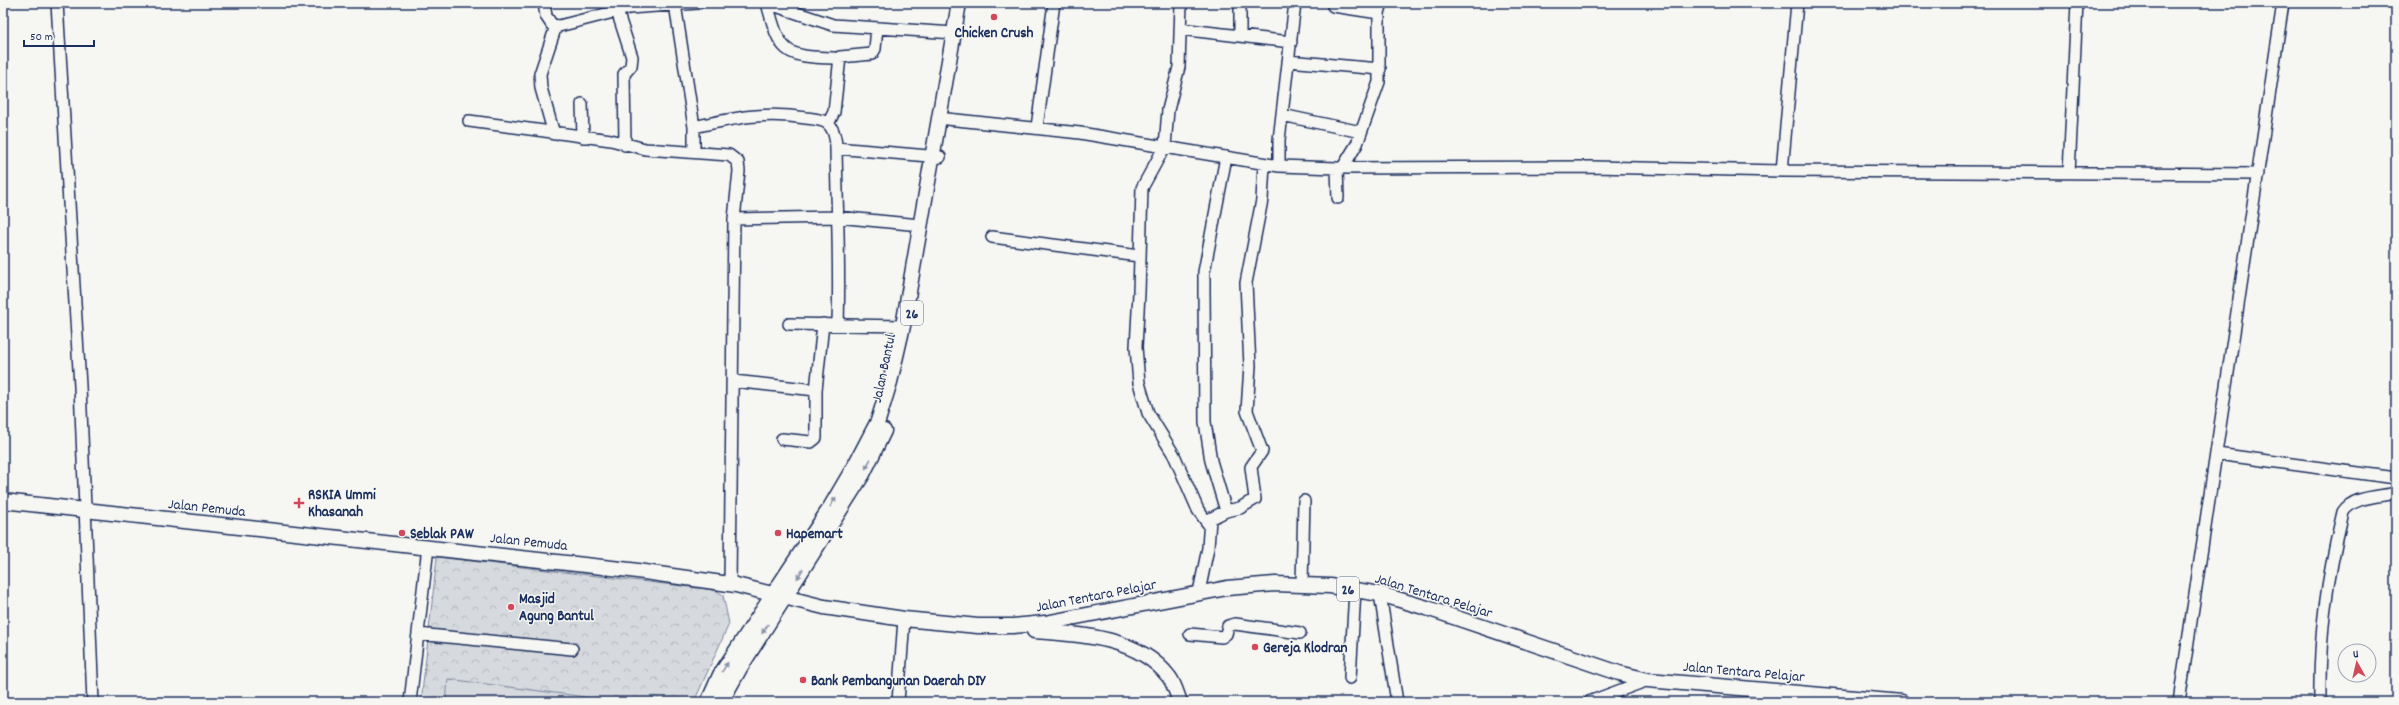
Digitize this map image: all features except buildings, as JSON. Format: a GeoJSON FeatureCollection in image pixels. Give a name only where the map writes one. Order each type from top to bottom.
{"type":"FeatureCollection","features":[{"type":"Feature","properties":{"kind":"main road","name":"Jalan Bantul"},"geometry":{"type":"LineString","coordinates":[[781,595],[863,474],[888,421],[902,370],[959,3]]}},
{"type":"Feature","properties":{"kind":"main road","name":"Jalan Bantul"},"geometry":{"type":"LineString","coordinates":[[781,595],[870,440],[878,422],[890,382],[902,326],[920,224],[947,119],[968,3]]}},
{"type":"Feature","properties":{"kind":"main road","name":"Jalan Pemuda"},"geometry":{"type":"LineString","coordinates":[[3,501],[630,570],[730,584],[781,595]]}},
{"type":"Feature","properties":{"kind":"main road","name":"Jalan Tentara Pelajar"},"geometry":{"type":"LineString","coordinates":[[781,595],[824,607],[904,619],[978,626],[1013,626],[1045,623],[1199,592],[1252,585],[1302,584],[1380,594],[1619,673],[1648,680],[1853,700],[1902,702]]}},
{"type":"Feature","properties":{"kind":"main road"},"geometry":{"type":"LineString","coordinates":[[708,702],[728,662],[781,595]]}},
{"type":"Feature","properties":{"kind":"main road"},"geometry":{"type":"LineString","coordinates":[[721,702],[781,595]]}},
{"type":"Feature","properties":{"kind":"main road"},"geometry":{"type":"LineString","coordinates":[[978,626],[1059,632],[1119,642],[1140,651],[1161,667],[1170,678],[1180,702]]}},
{"type":"Feature","properties":{"kind":"street"},"geometry":{"type":"LineString","coordinates":[[57,3],[86,510],[93,702]]}},
{"type":"Feature","properties":{"kind":"street"},"geometry":{"type":"LineString","coordinates":[[544,3],[547,19],[552,25],[556,26],[566,26],[617,11],[629,5],[698,3]]}},
{"type":"Feature","properties":{"kind":"street"},"geometry":{"type":"LineString","coordinates":[[767,3],[833,25],[954,33]]}},
{"type":"Feature","properties":{"kind":"street"},"geometry":{"type":"LineString","coordinates":[[767,3],[774,30],[784,48],[799,56],[834,58]]}},
{"type":"Feature","properties":{"kind":"street"},"geometry":{"type":"LineString","coordinates":[[1037,127],[1054,3]]}},
{"type":"Feature","properties":{"kind":"street"},"geometry":{"type":"LineString","coordinates":[[1181,3],[1179,67],[1168,110],[1165,146],[1142,188],[1139,256],[1140,293],[1136,347],[1143,398],[1154,424],[1174,455],[1198,510],[1209,525]]}},
{"type":"Feature","properties":{"kind":"street"},"geometry":{"type":"LineString","coordinates":[[1240,3],[1240,36]]}},
{"type":"Feature","properties":{"kind":"street"},"geometry":{"type":"LineString","coordinates":[[1279,166],[1282,115],[1295,3]]}},
{"type":"Feature","properties":{"kind":"street"},"geometry":{"type":"LineString","coordinates":[[1782,171],[1797,3]]}},
{"type":"Feature","properties":{"kind":"street"},"geometry":{"type":"LineString","coordinates":[[2069,173],[2077,3]]}},
{"type":"Feature","properties":{"kind":"street"},"geometry":{"type":"LineString","coordinates":[[2179,702],[2283,3]]}},
{"type":"Feature","properties":{"kind":"street"},"geometry":{"type":"LineString","coordinates":[[675,4],[694,127],[694,152]]}},
{"type":"Feature","properties":{"kind":"street"},"geometry":{"type":"LineString","coordinates":[[1333,6],[1381,8],[1379,82],[1351,156],[1340,168],[1338,198]]}},
{"type":"Feature","properties":{"kind":"street"},"geometry":{"type":"LineString","coordinates":[[617,11],[632,57],[631,66],[624,74],[625,145]]}},
{"type":"Feature","properties":{"kind":"street"},"geometry":{"type":"LineString","coordinates":[[554,134],[540,88],[540,74],[556,26]]}},
{"type":"Feature","properties":{"kind":"street"},"geometry":{"type":"LineString","coordinates":[[828,124],[834,112],[840,58],[872,54],[875,49],[877,28]]}},
{"type":"Feature","properties":{"kind":"street"},"geometry":{"type":"LineString","coordinates":[[1180,29],[1290,42]]}},
{"type":"Feature","properties":{"kind":"street"},"geometry":{"type":"LineString","coordinates":[[1288,61],[1380,69]]}},
{"type":"Feature","properties":{"kind":"street"},"geometry":{"type":"LineString","coordinates":[[582,104],[583,136]]}},
{"type":"Feature","properties":{"kind":"street"},"geometry":{"type":"LineString","coordinates":[[694,127],[756,114],[794,116],[821,120],[828,124],[836,139],[837,217],[840,261],[838,323]]}},
{"type":"Feature","properties":{"kind":"street"},"geometry":{"type":"LineString","coordinates":[[1282,115],[1361,132]]}},
{"type":"Feature","properties":{"kind":"street"},"geometry":{"type":"LineString","coordinates":[[947,119],[1037,127],[1165,146],[1279,166],[1340,168],[1592,167],[1782,171],[2258,174]]}},
{"type":"Feature","properties":{"kind":"street"},"geometry":{"type":"LineString","coordinates":[[469,121],[554,134],[611,140],[625,145],[645,149],[729,155],[737,160],[740,171],[734,219],[730,584]]}},
{"type":"Feature","properties":{"kind":"street"},"geometry":{"type":"LineString","coordinates":[[836,148],[936,157]]}},
{"type":"Feature","properties":{"kind":"street"},"geometry":{"type":"LineString","coordinates":[[1226,157],[1204,272],[1205,422],[1208,448],[1226,511]]}},
{"type":"Feature","properties":{"kind":"street"},"geometry":{"type":"LineString","coordinates":[[1199,592],[1208,548],[1209,525],[1213,516],[1240,508],[1255,499],[1251,467],[1262,451],[1246,411],[1250,366],[1246,283],[1262,200],[1264,164]]}},
{"type":"Feature","properties":{"kind":"street"},"geometry":{"type":"LineString","coordinates":[[734,219],[837,217],[920,224]]}},
{"type":"Feature","properties":{"kind":"street"},"geometry":{"type":"LineString","coordinates":[[992,237],[1139,256]]}},
{"type":"Feature","properties":{"kind":"street"},"geometry":{"type":"LineString","coordinates":[[789,324],[838,323],[902,326]]}},
{"type":"Feature","properties":{"kind":"street"},"geometry":{"type":"LineString","coordinates":[[782,439],[811,442],[815,441],[816,390],[823,324]]}},
{"type":"Feature","properties":{"kind":"street"},"geometry":{"type":"LineString","coordinates":[[732,381],[816,390]]}},
{"type":"Feature","properties":{"kind":"street"},"geometry":{"type":"LineString","coordinates":[[2217,454],[2396,478]]}},
{"type":"Feature","properties":{"kind":"street"},"geometry":{"type":"LineString","coordinates":[[2320,702],[2321,626],[2330,568],[2343,512],[2346,506],[2357,501],[2396,493]]}},
{"type":"Feature","properties":{"kind":"street"},"geometry":{"type":"LineString","coordinates":[[1302,584],[1304,501]]}},
{"type":"Feature","properties":{"kind":"street"},"geometry":{"type":"LineString","coordinates":[[410,702],[428,547]]}},
{"type":"Feature","properties":{"kind":"street"},"geometry":{"type":"LineString","coordinates":[[1350,678],[1354,590]]}},
{"type":"Feature","properties":{"kind":"street"},"geometry":{"type":"LineString","coordinates":[[1380,594],[1397,702]]}},
{"type":"Feature","properties":{"kind":"street"},"geometry":{"type":"LineString","coordinates":[[898,702],[904,619]]}},
{"type":"Feature","properties":{"kind":"street"},"geometry":{"type":"LineString","coordinates":[[1190,634],[1222,637],[1226,634],[1228,626],[1232,624],[1300,633]]}},
{"type":"Feature","properties":{"kind":"street"},"geometry":{"type":"LineString","coordinates":[[418,634],[572,649]]}},
{"type":"Feature","properties":{"kind":"street"},"geometry":{"type":"LineString","coordinates":[[1589,702],[1648,680]]}},
{"type":"Feature","properties":{"kind":"green space"},"geometry":{"type":"Polygon","coordinates":[[[437,557],[715,590],[723,595],[729,624],[694,702],[421,702],[437,557]]]}},
{"type":"Feature","properties":{"kind":"green space"},"geometry":{"type":"Polygon","coordinates":[[[448,679],[601,699],[601,702],[446,702],[448,679]]]}},
{"type":"Feature","properties":{"kind":"place","name":"Chicken Crush"},"geometry":{"type":"Point","coordinates":[994,17]}},
{"type":"Feature","properties":{"kind":"place","name":"RSKIA Ummi Khasanah"},"geometry":{"type":"Point","coordinates":[299,503]}},
{"type":"Feature","properties":{"kind":"place","name":"Seblak PAW"},"geometry":{"type":"Point","coordinates":[402,533]}},
{"type":"Feature","properties":{"kind":"place","name":"Hapemart"},"geometry":{"type":"Point","coordinates":[778,533]}},
{"type":"Feature","properties":{"kind":"place","name":"Masjid Agung Bantul"},"geometry":{"type":"Point","coordinates":[511,607]}},
{"type":"Feature","properties":{"kind":"place","name":"Gereja Klodran"},"geometry":{"type":"Point","coordinates":[1255,647]}},
{"type":"Feature","properties":{"kind":"place","name":"Bank Pembangunan Daerah DIY"},"geometry":{"type":"Point","coordinates":[803,680]}}]}
